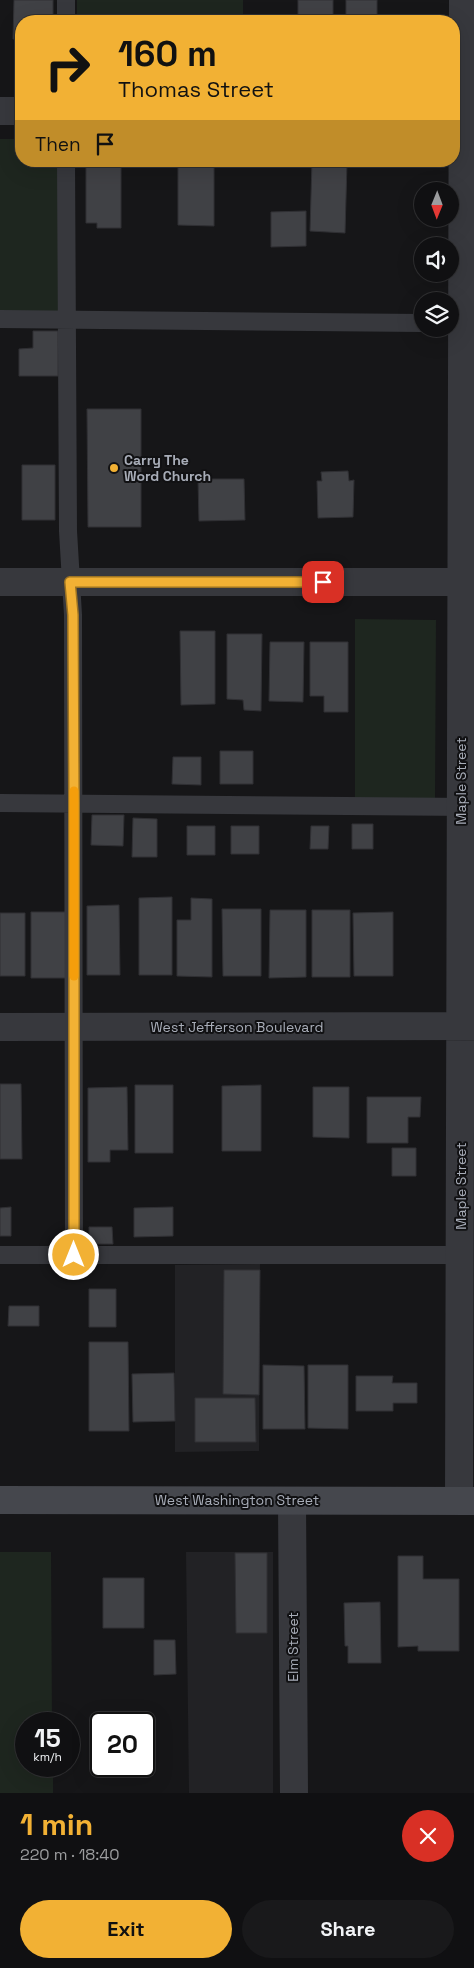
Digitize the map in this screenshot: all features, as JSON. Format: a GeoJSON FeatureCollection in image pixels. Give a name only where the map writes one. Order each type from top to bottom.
{"type":"FeatureCollection","features":[{"type":"Feature","properties":{"kind":"street","name":"Maple Street"},"geometry":{"type":"LineString","coordinates":[[457,292],[464,105],[463,0]]}},
{"type":"Feature","properties":{"kind":"street"},"geometry":{"type":"LineString","coordinates":[[0,111],[15,111]]}},
{"type":"Feature","properties":{"kind":"street","name":"Maple Street"},"geometry":{"type":"LineString","coordinates":[[459,332],[468,360],[467,1222],[461,1255],[466,1501]]}},
{"type":"Feature","properties":{"kind":"street"},"geometry":{"type":"LineString","coordinates":[[0,582],[468,581]]}},
{"type":"Feature","properties":{"kind":"street","name":"West Jefferson Boulevard"},"geometry":{"type":"LineString","coordinates":[[0,1027],[467,1026]]}},
{"type":"Feature","properties":{"kind":"street","name":"West Washington Street"},"geometry":{"type":"LineString","coordinates":[[0,1500],[466,1501]]}},
{"type":"Feature","properties":{"kind":"street","name":"Elm Street"},"geometry":{"type":"LineString","coordinates":[[292,1501],[294,1793]]}},
{"type":"Feature","properties":{"kind":"lane"},"geometry":{"type":"LineString","coordinates":[[66,0],[66,15]]}},
{"type":"Feature","properties":{"kind":"lane"},"geometry":{"type":"LineString","coordinates":[[66,167],[70,582],[73,615],[74,1255]]}},
{"type":"Feature","properties":{"kind":"lane"},"geometry":{"type":"LineString","coordinates":[[0,319],[67,318],[414,323]]}},
{"type":"Feature","properties":{"kind":"lane"},"geometry":{"type":"LineString","coordinates":[[0,802],[468,807]]}},
{"type":"Feature","properties":{"kind":"lane"},"geometry":{"type":"LineString","coordinates":[[0,1255],[461,1255]]}},
{"type":"Feature","properties":{"kind":"shaded area"},"geometry":{"type":"Polygon","coordinates":[[[77,0],[243,0],[243,15],[77,15],[77,0]]]}},
{"type":"Feature","properties":{"kind":"shaded area"},"geometry":{"type":"Polygon","coordinates":[[[0,139],[15,139],[15,167],[58,167],[58,312],[0,312],[0,139]]]}},
{"type":"Feature","properties":{"kind":"shaded area"},"geometry":{"type":"Polygon","coordinates":[[[355,619],[436,620],[435,798],[355,798],[355,619]]]}},
{"type":"Feature","properties":{"kind":"shaded area"},"geometry":{"type":"Polygon","coordinates":[[[260,1264],[259,1451],[175,1452],[175,1265],[260,1264]]]}},
{"type":"Feature","properties":{"kind":"shaded area"},"geometry":{"type":"Polygon","coordinates":[[[0,1552],[51,1552],[52,1712],[15,1712],[15,1777],[53,1777],[53,1793],[0,1793],[0,1552]]]}},
{"type":"Feature","properties":{"kind":"shaded area"},"geometry":{"type":"Polygon","coordinates":[[[186,1552],[273,1552],[273,1793],[189,1793],[186,1552]]]}},
{"type":"Feature","properties":{"kind":"building"},"geometry":{"type":"Polygon","coordinates":[[[14,0],[53,0],[53,15],[15,15],[15,39],[13,39],[14,0]]]}},
{"type":"Feature","properties":{"kind":"building"},"geometry":{"type":"Polygon","coordinates":[[[298,0],[333,0],[333,15],[298,15],[298,0]]]}},
{"type":"Feature","properties":{"kind":"building"},"geometry":{"type":"Polygon","coordinates":[[[346,0],[377,0],[377,15],[346,15],[346,0]]]}},
{"type":"Feature","properties":{"kind":"building"},"geometry":{"type":"Polygon","coordinates":[[[86,167],[121,167],[121,228],[97,228],[97,223],[86,223],[86,167]]]}},
{"type":"Feature","properties":{"kind":"building"},"geometry":{"type":"Polygon","coordinates":[[[178,167],[214,167],[214,226],[178,225],[178,167]]]}},
{"type":"Feature","properties":{"kind":"building"},"geometry":{"type":"Polygon","coordinates":[[[312,167],[347,167],[345,233],[310,231],[312,167]]]}},
{"type":"Feature","properties":{"kind":"building"},"geometry":{"type":"Polygon","coordinates":[[[306,211],[306,246],[271,247],[271,212],[306,211]]]}},
{"type":"Feature","properties":{"kind":"building"},"geometry":{"type":"Polygon","coordinates":[[[33,331],[58,331],[58,376],[19,376],[19,349],[33,348],[33,331]]]}},
{"type":"Feature","properties":{"kind":"building","name":"Carry The Word Church"},"geometry":{"type":"Polygon","coordinates":[[[87,409],[141,409],[141,527],[88,527],[87,409]]]}},
{"type":"Feature","properties":{"kind":"building"},"geometry":{"type":"Polygon","coordinates":[[[22,465],[55,465],[55,520],[22,520],[22,465]]]}},
{"type":"Feature","properties":{"kind":"building"},"geometry":{"type":"Polygon","coordinates":[[[348,471],[349,481],[354,480],[353,517],[318,518],[317,481],[322,481],[321,472],[348,471]]]}},
{"type":"Feature","properties":{"kind":"building"},"geometry":{"type":"Polygon","coordinates":[[[198,479],[244,479],[245,520],[199,521],[198,479]]]}},
{"type":"Feature","properties":{"kind":"building"},"geometry":{"type":"Polygon","coordinates":[[[180,631],[215,631],[215,704],[181,705],[180,631]]]}},
{"type":"Feature","properties":{"kind":"building"},"geometry":{"type":"Polygon","coordinates":[[[227,634],[262,634],[261,711],[244,710],[243,700],[227,699],[227,634]]]}},
{"type":"Feature","properties":{"kind":"building"},"geometry":{"type":"Polygon","coordinates":[[[270,642],[304,642],[303,702],[269,701],[270,642]]]}},
{"type":"Feature","properties":{"kind":"building"},"geometry":{"type":"Polygon","coordinates":[[[310,642],[348,642],[348,712],[324,712],[324,696],[310,696],[310,642]]]}},
{"type":"Feature","properties":{"kind":"building"},"geometry":{"type":"Polygon","coordinates":[[[220,751],[253,751],[253,784],[220,784],[220,751]]]}},
{"type":"Feature","properties":{"kind":"building"},"geometry":{"type":"Polygon","coordinates":[[[173,757],[201,757],[201,785],[172,784],[173,757]]]}},
{"type":"Feature","properties":{"kind":"building"},"geometry":{"type":"Polygon","coordinates":[[[92,815],[124,815],[123,846],[91,845],[92,815]]]}},
{"type":"Feature","properties":{"kind":"building"},"geometry":{"type":"Polygon","coordinates":[[[133,818],[157,819],[157,857],[132,857],[133,818]]]}},
{"type":"Feature","properties":{"kind":"building"},"geometry":{"type":"Polygon","coordinates":[[[352,824],[373,824],[373,849],[352,849],[352,824]]]}},
{"type":"Feature","properties":{"kind":"building"},"geometry":{"type":"Polygon","coordinates":[[[187,826],[215,826],[215,855],[187,855],[187,826]]]}},
{"type":"Feature","properties":{"kind":"building"},"geometry":{"type":"Polygon","coordinates":[[[231,826],[259,826],[259,854],[231,854],[231,826]]]}},
{"type":"Feature","properties":{"kind":"building"},"geometry":{"type":"Polygon","coordinates":[[[311,826],[329,826],[328,849],[310,849],[311,826]]]}},
{"type":"Feature","properties":{"kind":"building"},"geometry":{"type":"Polygon","coordinates":[[[172,897],[172,975],[139,975],[139,898],[172,897]]]}},
{"type":"Feature","properties":{"kind":"building"},"geometry":{"type":"Polygon","coordinates":[[[191,898],[212,899],[212,977],[177,976],[177,920],[191,920],[191,898]]]}},
{"type":"Feature","properties":{"kind":"building"},"geometry":{"type":"Polygon","coordinates":[[[119,905],[120,975],[87,975],[87,906],[119,905]]]}},
{"type":"Feature","properties":{"kind":"building"},"geometry":{"type":"Polygon","coordinates":[[[222,909],[261,909],[261,976],[223,976],[222,909]]]}},
{"type":"Feature","properties":{"kind":"building"},"geometry":{"type":"Polygon","coordinates":[[[270,910],[306,910],[306,977],[269,978],[270,910]]]}},
{"type":"Feature","properties":{"kind":"building"},"geometry":{"type":"Polygon","coordinates":[[[312,910],[350,910],[350,977],[312,977],[312,910]]]}},
{"type":"Feature","properties":{"kind":"building"},"geometry":{"type":"Polygon","coordinates":[[[31,912],[68,912],[68,978],[31,978],[31,912]]]}},
{"type":"Feature","properties":{"kind":"building"},"geometry":{"type":"Polygon","coordinates":[[[393,912],[393,976],[354,976],[353,913],[393,912]]]}},
{"type":"Feature","properties":{"kind":"building"},"geometry":{"type":"Polygon","coordinates":[[[0,913],[25,913],[25,976],[0,976],[0,913]]]}},
{"type":"Feature","properties":{"kind":"building"},"geometry":{"type":"Polygon","coordinates":[[[0,1084],[21,1084],[22,1159],[0,1159],[0,1084]]]}},
{"type":"Feature","properties":{"kind":"building"},"geometry":{"type":"Polygon","coordinates":[[[135,1085],[173,1085],[173,1153],[135,1153],[135,1085]]]}},
{"type":"Feature","properties":{"kind":"building"},"geometry":{"type":"Polygon","coordinates":[[[261,1085],[261,1151],[222,1151],[222,1086],[261,1085]]]}},
{"type":"Feature","properties":{"kind":"building"},"geometry":{"type":"Polygon","coordinates":[[[127,1087],[128,1150],[110,1150],[110,1162],[88,1162],[88,1088],[127,1087]]]}},
{"type":"Feature","properties":{"kind":"building"},"geometry":{"type":"Polygon","coordinates":[[[313,1087],[349,1087],[349,1138],[313,1137],[313,1087]]]}},
{"type":"Feature","properties":{"kind":"building"},"geometry":{"type":"Polygon","coordinates":[[[367,1097],[421,1097],[420,1117],[408,1117],[408,1143],[367,1143],[367,1097]]]}},
{"type":"Feature","properties":{"kind":"building"},"geometry":{"type":"Polygon","coordinates":[[[392,1148],[416,1148],[416,1176],[392,1176],[392,1148]]]}},
{"type":"Feature","properties":{"kind":"building"},"geometry":{"type":"Polygon","coordinates":[[[11,1207],[11,1236],[0,1236],[0,1208],[11,1207]]]}},
{"type":"Feature","properties":{"kind":"building"},"geometry":{"type":"Polygon","coordinates":[[[173,1207],[173,1236],[134,1237],[134,1208],[173,1207]]]}},
{"type":"Feature","properties":{"kind":"building"},"geometry":{"type":"Polygon","coordinates":[[[89,1227],[112,1227],[113,1244],[89,1244],[89,1227]]]}},
{"type":"Feature","properties":{"kind":"building"},"geometry":{"type":"Polygon","coordinates":[[[224,1270],[260,1270],[259,1395],[223,1394],[224,1270]]]}},
{"type":"Feature","properties":{"kind":"building"},"geometry":{"type":"Polygon","coordinates":[[[89,1289],[116,1289],[116,1327],[89,1327],[89,1289]]]}},
{"type":"Feature","properties":{"kind":"building"},"geometry":{"type":"Polygon","coordinates":[[[9,1306],[39,1306],[39,1326],[8,1326],[9,1306]]]}},
{"type":"Feature","properties":{"kind":"building"},"geometry":{"type":"Polygon","coordinates":[[[89,1342],[128,1342],[129,1431],[89,1431],[89,1342]]]}},
{"type":"Feature","properties":{"kind":"building"},"geometry":{"type":"Polygon","coordinates":[[[263,1365],[304,1366],[305,1429],[263,1429],[263,1365]]]}},
{"type":"Feature","properties":{"kind":"building"},"geometry":{"type":"Polygon","coordinates":[[[308,1365],[348,1365],[348,1429],[308,1428],[308,1365]]]}},
{"type":"Feature","properties":{"kind":"building"},"geometry":{"type":"Polygon","coordinates":[[[174,1373],[175,1421],[133,1422],[132,1374],[174,1373]]]}},
{"type":"Feature","properties":{"kind":"building"},"geometry":{"type":"Polygon","coordinates":[[[356,1376],[393,1376],[392,1383],[417,1383],[417,1403],[393,1403],[393,1411],[356,1411],[356,1376]]]}},
{"type":"Feature","properties":{"kind":"building"},"geometry":{"type":"Polygon","coordinates":[[[195,1398],[255,1398],[256,1442],[195,1442],[195,1398]]]}},
{"type":"Feature","properties":{"kind":"building"},"geometry":{"type":"Polygon","coordinates":[[[235,1553],[267,1553],[267,1633],[236,1633],[235,1553]]]}},
{"type":"Feature","properties":{"kind":"building"},"geometry":{"type":"Polygon","coordinates":[[[398,1556],[423,1556],[423,1579],[459,1579],[459,1651],[418,1651],[418,1646],[398,1647],[398,1556]]]}},
{"type":"Feature","properties":{"kind":"building"},"geometry":{"type":"Polygon","coordinates":[[[103,1578],[144,1578],[144,1628],[103,1628],[103,1578]]]}},
{"type":"Feature","properties":{"kind":"building"},"geometry":{"type":"Polygon","coordinates":[[[380,1602],[381,1663],[348,1663],[348,1646],[345,1646],[344,1603],[380,1602]]]}},
{"type":"Feature","properties":{"kind":"building"},"geometry":{"type":"Polygon","coordinates":[[[154,1640],[175,1640],[176,1674],[154,1675],[154,1640]]]}},
{"type":"Feature","properties":{"kind":"slow traffic"},"geometry":{"type":"LineString","coordinates":[[74,791],[74,976]]}},
{"type":"Feature","properties":{"kind":"place","name":"Carry The Word Church"},"geometry":{"type":"Point","coordinates":[114,468]}},
{"type":"Feature","properties":{"kind":"route"},"geometry":{"type":"LineString","coordinates":[[74,1255],[73,615],[70,582],[323,582]]}}]}
